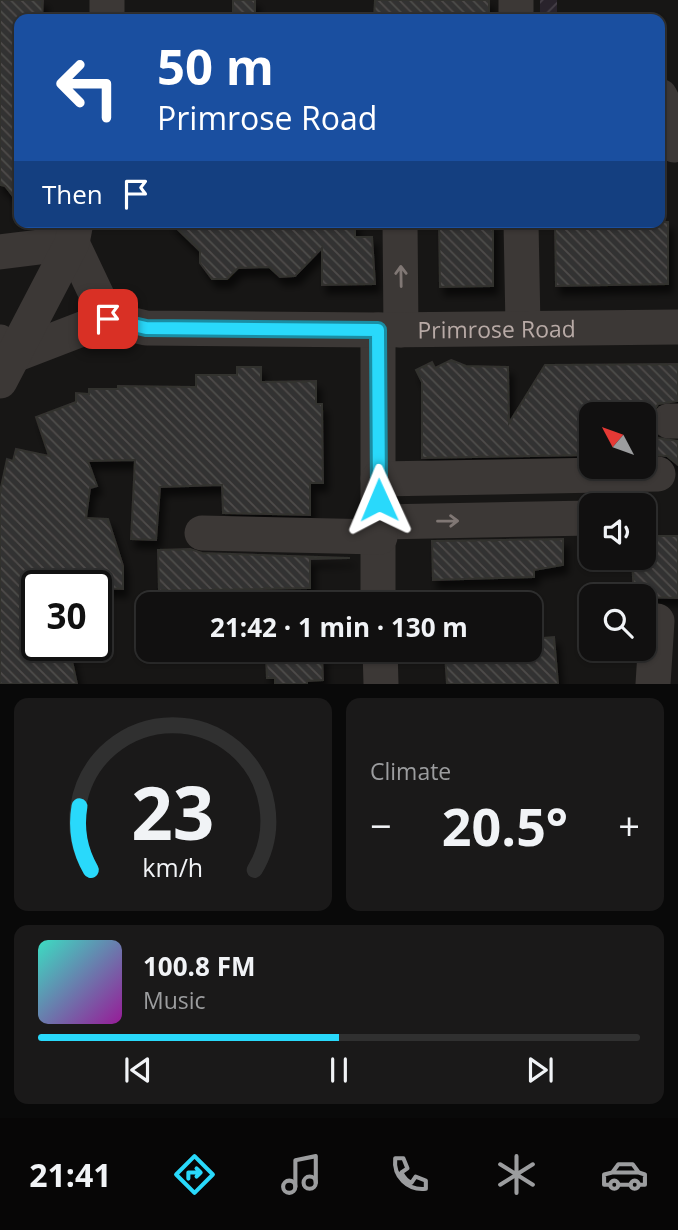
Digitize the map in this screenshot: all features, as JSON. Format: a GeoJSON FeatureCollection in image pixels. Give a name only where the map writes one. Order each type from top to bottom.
{"type":"FeatureCollection","features":[{"type":"Feature","properties":{"kind":"street"},"geometry":{"type":"LineString","coordinates":[[665,106],[673,122],[670,145]]}},
{"type":"Feature","properties":{"kind":"street"},"geometry":{"type":"LineString","coordinates":[[379,592],[379,479],[399,228]]}},
{"type":"Feature","properties":{"kind":"street"},"geometry":{"type":"LineString","coordinates":[[521,228],[523,327]]}},
{"type":"Feature","properties":{"kind":"street"},"geometry":{"type":"LineString","coordinates":[[0,252],[74,233]]}},
{"type":"Feature","properties":{"kind":"street"},"geometry":{"type":"LineString","coordinates":[[4,360],[108,319],[74,233]]}},
{"type":"Feature","properties":{"kind":"street"},"geometry":{"type":"LineString","coordinates":[[4,360],[74,233]]}},
{"type":"Feature","properties":{"kind":"street","name":"Primrose Road"},"geometry":{"type":"LineString","coordinates":[[108,319],[146,328],[390,330],[678,327]]}},
{"type":"Feature","properties":{"kind":"street"},"geometry":{"type":"LineString","coordinates":[[379,479],[658,474]]}},
{"type":"Feature","properties":{"kind":"street"},"geometry":{"type":"LineString","coordinates":[[202,533],[380,529],[579,519]]}},
{"type":"Feature","properties":{"kind":"street"},"geometry":{"type":"LineString","coordinates":[[653,684],[657,621]]}},
{"type":"Feature","properties":{"kind":"street"},"geometry":{"type":"LineString","coordinates":[[381,662],[382,684]]}},
{"type":"Feature","properties":{"kind":"shaded area"},"geometry":{"type":"Polygon","coordinates":[[[540,0],[557,0],[557,14],[540,14],[540,0]]]}},
{"type":"Feature","properties":{"kind":"building"},"geometry":{"type":"Polygon","coordinates":[[[0,0],[43,0],[42,14],[14,14],[14,198],[5,186],[0,185],[0,0]]]}},
{"type":"Feature","properties":{"kind":"building"},"geometry":{"type":"Polygon","coordinates":[[[233,0],[255,0],[255,14],[233,14],[233,0]]]}},
{"type":"Feature","properties":{"kind":"building"},"geometry":{"type":"Polygon","coordinates":[[[375,0],[489,0],[489,14],[374,14],[375,0]]]}},
{"type":"Feature","properties":{"kind":"building"},"geometry":{"type":"Polygon","coordinates":[[[665,222],[668,222],[668,284],[556,286],[555,228],[665,228],[665,222]]]}},
{"type":"Feature","properties":{"kind":"building"},"geometry":{"type":"Polygon","coordinates":[[[176,228],[355,228],[355,237],[372,237],[375,284],[322,285],[322,248],[295,276],[280,277],[269,267],[238,268],[227,279],[212,279],[200,263],[200,251],[176,228]]]}},
{"type":"Feature","properties":{"kind":"building"},"geometry":{"type":"Polygon","coordinates":[[[439,228],[493,228],[493,286],[440,287],[439,228]]]}},
{"type":"Feature","properties":{"kind":"building"},"geometry":{"type":"Polygon","coordinates":[[[451,360],[466,366],[508,367],[509,423],[545,365],[678,364],[678,401],[658,404],[656,408],[656,402],[579,402],[579,455],[422,458],[422,382],[416,370],[432,362],[435,368],[451,360]]]}},
{"type":"Feature","properties":{"kind":"building"},"geometry":{"type":"Polygon","coordinates":[[[237,367],[261,367],[261,382],[316,381],[316,404],[322,404],[323,483],[310,483],[310,515],[223,513],[222,485],[160,487],[156,540],[131,539],[135,460],[88,461],[97,486],[90,488],[86,518],[108,519],[123,566],[123,589],[112,589],[112,570],[21,570],[21,661],[72,661],[77,684],[0,684],[0,492],[7,459],[13,461],[16,449],[49,456],[36,417],[76,402],[76,393],[89,394],[89,389],[118,389],[118,386],[196,387],[196,375],[237,375],[237,367]]]}},
{"type":"Feature","properties":{"kind":"building"},"geometry":{"type":"Polygon","coordinates":[[[656,436],[678,441],[678,465],[667,456],[656,455],[656,436]]]}},
{"type":"Feature","properties":{"kind":"building"},"geometry":{"type":"Polygon","coordinates":[[[656,536],[678,536],[678,598],[656,598],[656,584],[633,584],[633,570],[656,570],[656,536]]]}},
{"type":"Feature","properties":{"kind":"building"},"geometry":{"type":"Polygon","coordinates":[[[563,539],[563,565],[534,570],[534,577],[433,580],[432,541],[563,539]]]}},
{"type":"Feature","properties":{"kind":"building"},"geometry":{"type":"Polygon","coordinates":[[[190,549],[202,553],[350,558],[310,559],[310,588],[159,591],[158,550],[190,549]]]}},
{"type":"Feature","properties":{"kind":"building"},"geometry":{"type":"Polygon","coordinates":[[[554,637],[558,684],[447,684],[446,662],[542,662],[542,638],[554,637]]]}},
{"type":"Feature","properties":{"kind":"building"},"geometry":{"type":"Polygon","coordinates":[[[266,662],[322,662],[323,680],[307,681],[307,684],[275,684],[275,678],[267,678],[266,662]]]}},
{"type":"Feature","properties":{"kind":"route"},"geometry":{"type":"LineString","coordinates":[[108,319],[146,328],[378,330],[379,500]]}}]}
